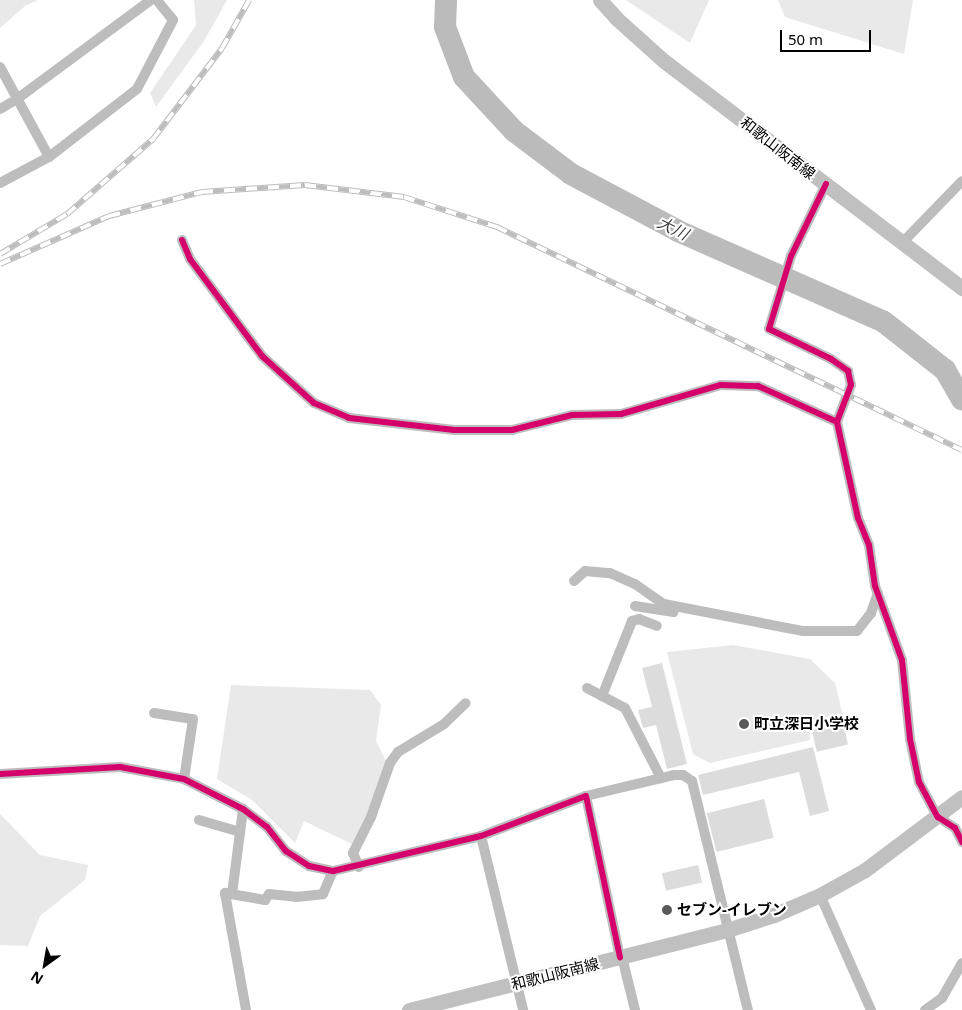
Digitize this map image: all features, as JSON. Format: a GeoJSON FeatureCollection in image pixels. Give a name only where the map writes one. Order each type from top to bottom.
{"type":"FeatureCollection","features":[{"type":"Feature","properties":{"kind":"main road","name":"和歌山阪南線"},"geometry":{"type":"LineString","coordinates":[[600,0],[664,61],[962,288]]}},
{"type":"Feature","properties":{"kind":"main road","name":"和歌山阪南線"},"geometry":{"type":"LineString","coordinates":[[409,1010],[727,930],[820,896],[872,865],[962,797]]}},
{"type":"Feature","properties":{"kind":"street"},"geometry":{"type":"LineString","coordinates":[[0,108],[17,99],[151,0]]}},
{"type":"Feature","properties":{"kind":"street"},"geometry":{"type":"LineString","coordinates":[[0,183],[49,158],[137,89],[173,20],[157,0]]}},
{"type":"Feature","properties":{"kind":"street"},"geometry":{"type":"LineString","coordinates":[[0,66],[49,158]]}},
{"type":"Feature","properties":{"kind":"street"},"geometry":{"type":"LineString","coordinates":[[902,243],[962,181]]}},
{"type":"Feature","properties":{"kind":"street"},"geometry":{"type":"LineString","coordinates":[[826,184],[791,256],[779,303],[769,329],[831,359],[848,371],[851,385],[836,422],[858,518],[870,545],[878,593],[902,660],[910,739],[919,782],[938,817],[956,828],[962,842]]}},
{"type":"Feature","properties":{"kind":"street"},"geometry":{"type":"LineString","coordinates":[[182,240],[190,259],[262,356],[314,403],[348,418],[454,430],[512,430],[572,415],[621,414],[721,385],[758,386],[836,422]]}},
{"type":"Feature","properties":{"kind":"street"},"geometry":{"type":"LineString","coordinates":[[574,582],[585,571],[610,573],[634,584],[664,604],[803,631],[857,630],[865,624],[878,593]]}},
{"type":"Feature","properties":{"kind":"street"},"geometry":{"type":"LineString","coordinates":[[636,606],[677,613],[699,610]]}},
{"type":"Feature","properties":{"kind":"street"},"geometry":{"type":"LineString","coordinates":[[602,696],[632,621],[638,619],[657,626]]}},
{"type":"Feature","properties":{"kind":"street"},"geometry":{"type":"LineString","coordinates":[[587,688],[625,708],[661,778]]}},
{"type":"Feature","properties":{"kind":"street"},"geometry":{"type":"LineString","coordinates":[[359,867],[354,853],[371,817],[390,763],[398,752],[444,724],[466,703]]}},
{"type":"Feature","properties":{"kind":"street"},"geometry":{"type":"LineString","coordinates":[[154,713],[193,719],[184,779]]}},
{"type":"Feature","properties":{"kind":"street"},"geometry":{"type":"LineString","coordinates":[[0,774],[120,767],[184,779],[243,808],[267,827],[286,851],[309,866],[333,871],[359,867],[481,836],[586,796],[661,778],[683,775],[692,781],[748,1010]]}},
{"type":"Feature","properties":{"kind":"street"},"geometry":{"type":"LineString","coordinates":[[586,796],[621,957],[635,1010]]}},
{"type":"Feature","properties":{"kind":"street"},"geometry":{"type":"LineString","coordinates":[[232,894],[243,808]]}},
{"type":"Feature","properties":{"kind":"street"},"geometry":{"type":"LineString","coordinates":[[199,820],[240,832]]}},
{"type":"Feature","properties":{"kind":"street"},"geometry":{"type":"LineString","coordinates":[[481,836],[523,1010]]}},
{"type":"Feature","properties":{"kind":"street"},"geometry":{"type":"LineString","coordinates":[[246,1010],[225,893],[264,900],[269,894],[296,897],[323,894],[333,871]]}},
{"type":"Feature","properties":{"kind":"street"},"geometry":{"type":"LineString","coordinates":[[820,896],[871,1010]]}},
{"type":"Feature","properties":{"kind":"street"},"geometry":{"type":"LineString","coordinates":[[926,1010],[942,998],[962,963]]}},
{"type":"Feature","properties":{"kind":"shaded area"},"geometry":{"type":"Polygon","coordinates":[[[0,0],[38,0],[25,6],[0,28],[0,0]]]}},
{"type":"Feature","properties":{"kind":"shaded area"},"geometry":{"type":"Polygon","coordinates":[[[194,0],[227,0],[204,41],[156,107],[150,93],[196,25],[194,0]]]}},
{"type":"Feature","properties":{"kind":"shaded area"},"geometry":{"type":"Polygon","coordinates":[[[626,0],[709,0],[690,43],[626,0]]]}},
{"type":"Feature","properties":{"kind":"shaded area"},"geometry":{"type":"Polygon","coordinates":[[[778,0],[913,0],[904,54],[785,17],[778,0]]]}},
{"type":"Feature","properties":{"kind":"shaded area"},"geometry":{"type":"Polygon","coordinates":[[[733,645],[810,659],[835,683],[844,720],[809,727],[810,740],[710,763],[693,754],[667,652],[733,645]]]}},
{"type":"Feature","properties":{"kind":"shaded area"},"geometry":{"type":"Polygon","coordinates":[[[231,685],[370,690],[381,705],[376,741],[386,761],[371,806],[352,844],[304,821],[295,843],[252,800],[217,779],[231,685]]]}},
{"type":"Feature","properties":{"kind":"shaded area"},"geometry":{"type":"Polygon","coordinates":[[[0,814],[40,855],[88,865],[85,880],[40,916],[28,946],[0,945],[0,814]]]}},
{"type":"Feature","properties":{"kind":"building"},"geometry":{"type":"Polygon","coordinates":[[[662,663],[687,764],[667,769],[656,725],[643,728],[638,710],[652,707],[642,668],[662,663]]]}},
{"type":"Feature","properties":{"kind":"building"},"geometry":{"type":"Polygon","coordinates":[[[843,723],[848,744],[817,752],[812,730],[843,723]]]}},
{"type":"Feature","properties":{"kind":"building"},"geometry":{"type":"Polygon","coordinates":[[[813,747],[829,811],[810,816],[799,772],[703,795],[698,775],[813,747]]]}},
{"type":"Feature","properties":{"kind":"building"},"geometry":{"type":"Polygon","coordinates":[[[764,799],[774,838],[716,852],[707,813],[764,799]]]}},
{"type":"Feature","properties":{"kind":"building"},"geometry":{"type":"Polygon","coordinates":[[[698,865],[702,883],[666,891],[662,873],[698,865]]]}},
{"type":"Feature","properties":{"kind":"waterway","name":"大川"},"geometry":{"type":"LineString","coordinates":[[446,0],[445,27],[464,77],[514,131],[571,174],[678,231],[884,322],[945,370],[962,399]]}},
{"type":"Feature","properties":{"kind":"railway"},"geometry":{"type":"LineString","coordinates":[[0,254],[67,214],[153,139],[222,48],[249,0]]}},
{"type":"Feature","properties":{"kind":"railway"},"geometry":{"type":"LineString","coordinates":[[0,264],[109,216],[202,192],[305,185],[404,197],[497,227],[962,450]]}},
{"type":"Feature","properties":{"kind":"cycle path"},"geometry":{"type":"LineString","coordinates":[[826,184],[791,256],[769,329],[831,359],[848,371],[851,385],[837,422],[858,518],[869,545],[875,586],[902,660],[910,739],[919,782],[938,817],[955,828],[962,842]]}},
{"type":"Feature","properties":{"kind":"cycle path"},"geometry":{"type":"LineString","coordinates":[[182,240],[190,259],[262,356],[314,403],[349,418],[454,430],[512,430],[572,415],[621,414],[721,385],[758,386],[837,422]]}},
{"type":"Feature","properties":{"kind":"cycle path"},"geometry":{"type":"LineString","coordinates":[[0,774],[120,767],[184,779],[243,809],[267,827],[286,851],[309,866],[333,871],[481,836],[586,796],[620,957]]}},
{"type":"Feature","properties":{"kind":"place","name":"町立深日小学校"},"geometry":{"type":"Point","coordinates":[744,724]}},
{"type":"Feature","properties":{"kind":"place","name":"セブン-イレブン"},"geometry":{"type":"Point","coordinates":[667,910]}}]}
